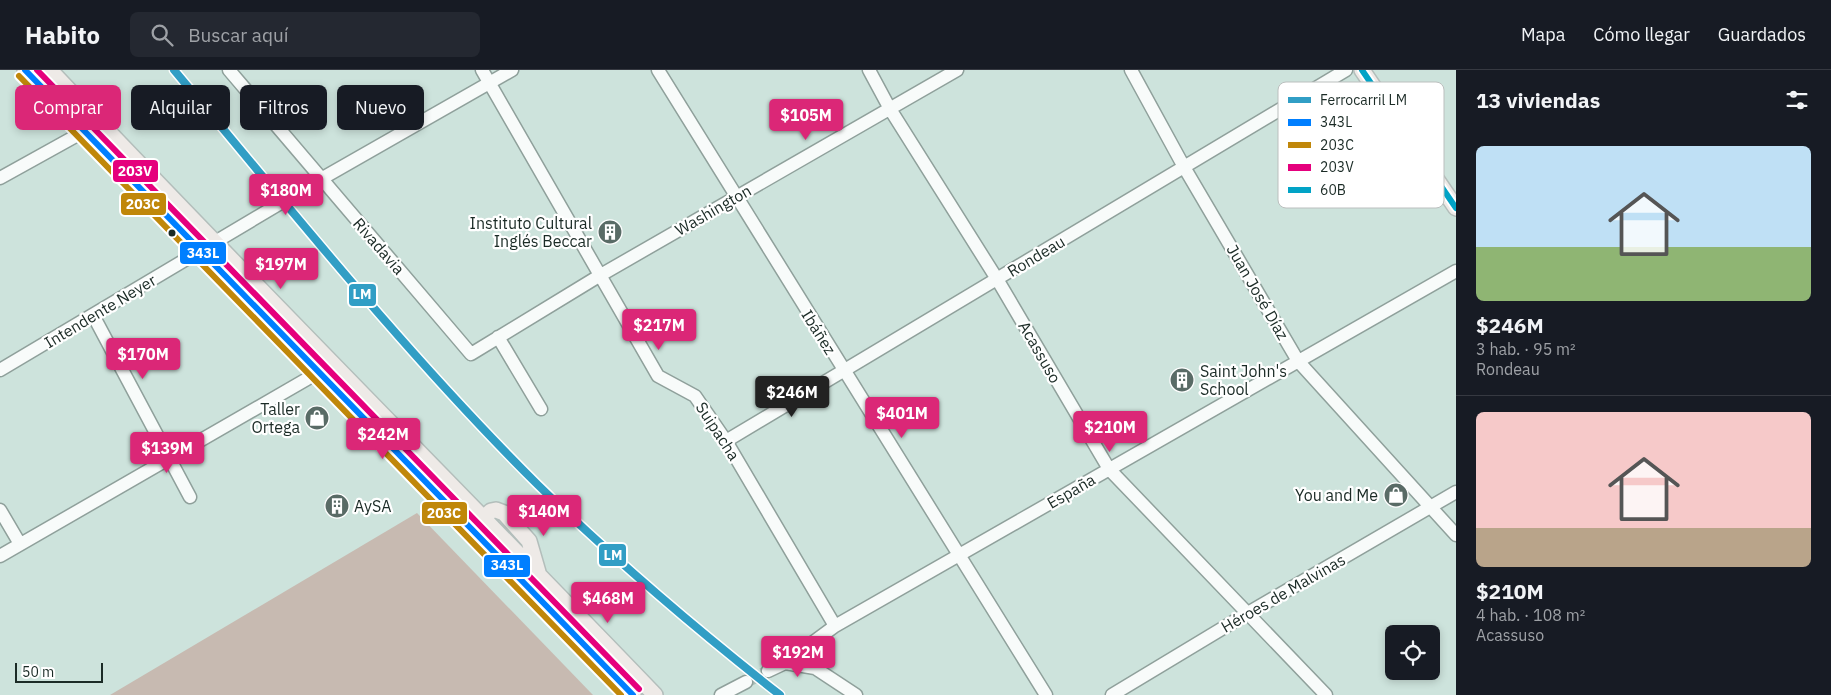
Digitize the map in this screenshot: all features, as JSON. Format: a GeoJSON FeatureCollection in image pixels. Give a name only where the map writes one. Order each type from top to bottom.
{"type":"FeatureCollection","features":[{"type":"Feature","properties":{"kind":"main road"},"geometry":{"type":"LineString","coordinates":[[25,70],[83,132],[633,695]]}},
{"type":"Feature","properties":{"kind":"main road"},"geometry":{"type":"LineString","coordinates":[[50,70],[64,85]]}},
{"type":"Feature","properties":{"kind":"main road"},"geometry":{"type":"LineString","coordinates":[[1362,70],[1370,82]]}},
{"type":"Feature","properties":{"kind":"main road"},"geometry":{"type":"LineString","coordinates":[[107,130],[484,517]]}},
{"type":"Feature","properties":{"kind":"main road"},"geometry":{"type":"LineString","coordinates":[[1444,190],[1456,208]]}},
{"type":"Feature","properties":{"kind":"main road"},"geometry":{"type":"LineString","coordinates":[[471,529],[491,511],[496,510],[504,513],[529,541],[538,574],[655,695]]}},
{"type":"Feature","properties":{"kind":"street","name":"Rivadavia"},"geometry":{"type":"LineString","coordinates":[[229,70],[471,354]]}},
{"type":"Feature","properties":{"kind":"street","name":"Suipacha"},"geometry":{"type":"LineString","coordinates":[[482,70],[658,376],[695,396],[726,441],[835,626]]}},
{"type":"Feature","properties":{"kind":"street","name":"Intendente Neyer"},"geometry":{"type":"LineString","coordinates":[[0,370],[321,179],[512,70]]}},
{"type":"Feature","properties":{"kind":"street","name":"Ibáñez"},"geometry":{"type":"LineString","coordinates":[[658,70],[735,197],[1046,695]]}},
{"type":"Feature","properties":{"kind":"street","name":"Acassuso"},"geometry":{"type":"LineString","coordinates":[[869,70],[890,109],[997,279],[1109,469],[1326,695]]}},
{"type":"Feature","properties":{"kind":"street","name":"Washington"},"geometry":{"type":"LineString","coordinates":[[471,354],[599,276],[957,70]]}},
{"type":"Feature","properties":{"kind":"street","name":"Juan José Díaz"},"geometry":{"type":"LineString","coordinates":[[1131,70],[1184,167],[1298,361],[1456,535]]}},
{"type":"Feature","properties":{"kind":"street","name":"Rondeau"},"geometry":{"type":"LineString","coordinates":[[1326,82],[1346,70]]}},
{"type":"Feature","properties":{"kind":"street","name":"Rondeau"},"geometry":{"type":"LineString","coordinates":[[726,441],[1278,111]]}},
{"type":"Feature","properties":{"kind":"street"},"geometry":{"type":"LineString","coordinates":[[0,178],[85,130]]}},
{"type":"Feature","properties":{"kind":"street","name":"España"},"geometry":{"type":"LineString","coordinates":[[768,670],[785,663],[835,626],[1456,270]]}},
{"type":"Feature","properties":{"kind":"street"},"geometry":{"type":"LineString","coordinates":[[93,315],[190,497]]}},
{"type":"Feature","properties":{"kind":"street"},"geometry":{"type":"LineString","coordinates":[[498,337],[541,409]]}},
{"type":"Feature","properties":{"kind":"street"},"geometry":{"type":"LineString","coordinates":[[0,556],[307,379],[328,357]]}},
{"type":"Feature","properties":{"kind":"street","name":"Héroes de Malvinas"},"geometry":{"type":"LineString","coordinates":[[1112,695],[1248,612],[1456,492]]}},
{"type":"Feature","properties":{"kind":"street"},"geometry":{"type":"LineString","coordinates":[[0,510],[20,544]]}},
{"type":"Feature","properties":{"kind":"street"},"geometry":{"type":"LineString","coordinates":[[814,643],[811,653],[815,668]]}},
{"type":"Feature","properties":{"kind":"street"},"geometry":{"type":"LineString","coordinates":[[785,663],[815,668],[856,695]]}},
{"type":"Feature","properties":{"kind":"street"},"geometry":{"type":"LineString","coordinates":[[721,695],[746,682]]}},
{"type":"Feature","properties":{"kind":"shaded area"},"geometry":{"type":"Polygon","coordinates":[[[417,513],[593,695],[110,695],[417,513]]]}},
{"type":"Feature","properties":{"kind":"tunnel"},"geometry":{"type":"LineString","coordinates":[[746,682],[768,671]]}},
{"type":"Feature","properties":{"kind":"rail line","name":"LM"},"geometry":{"type":"LineString","coordinates":[[174,70],[352,282],[443,386],[490,436],[567,513],[626,567],[780,695]]}},
{"type":"Feature","properties":{"kind":"transit line","name":"343L"},"geometry":{"type":"LineString","coordinates":[[25,70],[633,695]]}},
{"type":"Feature","properties":{"kind":"transit line","name":"203V"},"geometry":{"type":"LineString","coordinates":[[37,70],[639,689]]}},
{"type":"Feature","properties":{"kind":"transit line","name":"60B"},"geometry":{"type":"LineString","coordinates":[[1362,70],[1370,82]]}},
{"type":"Feature","properties":{"kind":"transit line","name":"203C"},"geometry":{"type":"LineString","coordinates":[[19,76],[621,695]]}},
{"type":"Feature","properties":{"kind":"transit line","name":"60B"},"geometry":{"type":"LineString","coordinates":[[1444,190],[1456,208]]}},
{"type":"Feature","properties":{"kind":"place","name":"Instituto Cultural Inglés Beccar"},"geometry":{"type":"Point","coordinates":[610,232]}},
{"type":"Feature","properties":{"kind":"place","name":"Saint John's School"},"geometry":{"type":"Point","coordinates":[1182,380]}},
{"type":"Feature","properties":{"kind":"place","name":"Taller Ortega"},"geometry":{"type":"Point","coordinates":[317,418]}},
{"type":"Feature","properties":{"kind":"place","name":"You and Me"},"geometry":{"type":"Point","coordinates":[1396,495]}},
{"type":"Feature","properties":{"kind":"place","name":"AySA"},"geometry":{"type":"Point","coordinates":[337,506]}}]}
